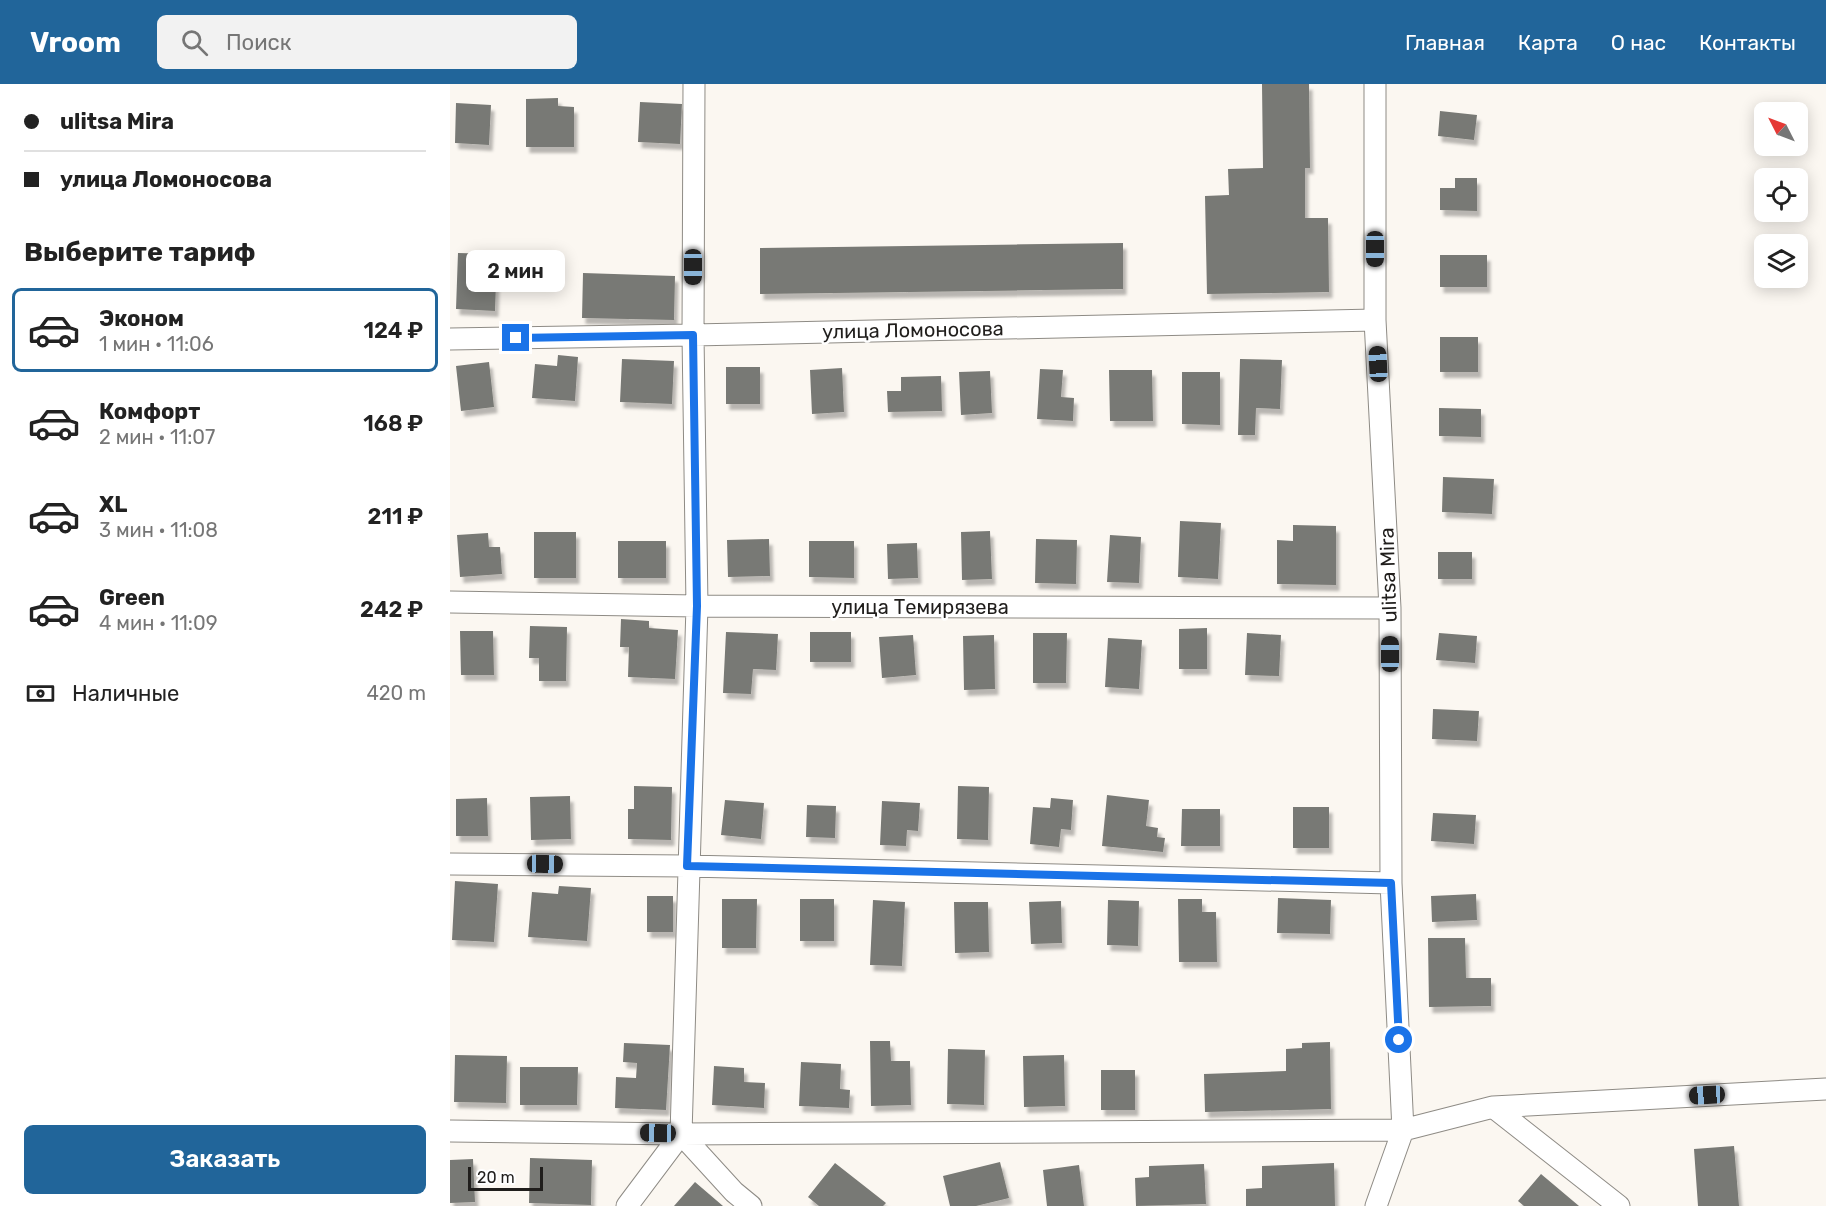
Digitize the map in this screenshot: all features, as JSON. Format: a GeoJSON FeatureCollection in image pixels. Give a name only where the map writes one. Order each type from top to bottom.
{"type":"FeatureCollection","features":[{"type":"Feature","properties":{"kind":"street"},"geometry":{"type":"LineString","coordinates":[[627,1206],[681,1134],[687,866],[697,606],[693,335],[694,84]]}},
{"type":"Feature","properties":{"kind":"street","name":"ulitsa Mira"},"geometry":{"type":"LineString","coordinates":[[1375,84],[1375,320],[1390,608],[1391,883],[1403,1130],[1376,1206]]}},
{"type":"Feature","properties":{"kind":"street","name":"улица Ломоносова"},"geometry":{"type":"LineString","coordinates":[[450,339],[1375,320]]}},
{"type":"Feature","properties":{"kind":"street","name":"улица Темирязева"},"geometry":{"type":"LineString","coordinates":[[450,602],[697,606],[1390,608]]}},
{"type":"Feature","properties":{"kind":"street"},"geometry":{"type":"LineString","coordinates":[[450,864],[687,866],[1391,883]]}},
{"type":"Feature","properties":{"kind":"street"},"geometry":{"type":"LineString","coordinates":[[450,1131],[681,1134],[1403,1130],[1493,1107],[1826,1089]]}},
{"type":"Feature","properties":{"kind":"street"},"geometry":{"type":"LineString","coordinates":[[1493,1107],[1619,1206]]}},
{"type":"Feature","properties":{"kind":"street"},"geometry":{"type":"LineString","coordinates":[[681,1134],[734,1192],[751,1206]]}},
{"type":"Feature","properties":{"kind":"building"},"geometry":{"type":"Polygon","coordinates":[[[1262,84],[1309,84],[1310,168],[1305,168],[1305,218],[1328,218],[1329,292],[1207,294],[1205,196],[1229,195],[1228,169],[1263,168],[1262,84]]]}},
{"type":"Feature","properties":{"kind":"building"},"geometry":{"type":"Polygon","coordinates":[[[558,98],[558,106],[574,107],[574,147],[526,147],[526,99],[558,98]]]}},
{"type":"Feature","properties":{"kind":"building"},"geometry":{"type":"Polygon","coordinates":[[[640,102],[682,104],[680,144],[638,142],[640,102]]]}},
{"type":"Feature","properties":{"kind":"building"},"geometry":{"type":"Polygon","coordinates":[[[456,103],[491,105],[489,145],[455,143],[456,103]]]}},
{"type":"Feature","properties":{"kind":"building"},"geometry":{"type":"Polygon","coordinates":[[[1440,111],[1477,115],[1474,140],[1438,136],[1440,111]]]}},
{"type":"Feature","properties":{"kind":"building"},"geometry":{"type":"Polygon","coordinates":[[[1455,178],[1477,178],[1477,211],[1440,210],[1440,188],[1455,188],[1455,178]]]}},
{"type":"Feature","properties":{"kind":"building"},"geometry":{"type":"Polygon","coordinates":[[[1123,243],[1123,289],[760,294],[760,248],[1123,243]]]}},
{"type":"Feature","properties":{"kind":"building"},"geometry":{"type":"Polygon","coordinates":[[[458,253],[497,254],[495,311],[456,309],[458,253]]]}},
{"type":"Feature","properties":{"kind":"building"},"geometry":{"type":"Polygon","coordinates":[[[1440,255],[1487,255],[1487,287],[1440,287],[1440,255]]]}},
{"type":"Feature","properties":{"kind":"building"},"geometry":{"type":"Polygon","coordinates":[[[583,273],[675,276],[674,320],[582,318],[583,273]]]}},
{"type":"Feature","properties":{"kind":"building"},"geometry":{"type":"Polygon","coordinates":[[[1440,337],[1478,337],[1478,372],[1440,372],[1440,337]]]}},
{"type":"Feature","properties":{"kind":"building"},"geometry":{"type":"Polygon","coordinates":[[[558,355],[578,357],[575,401],[532,398],[535,364],[557,366],[558,355]]]}},
{"type":"Feature","properties":{"kind":"building"},"geometry":{"type":"Polygon","coordinates":[[[622,359],[674,361],[672,404],[620,402],[622,359]]]}},
{"type":"Feature","properties":{"kind":"building"},"geometry":{"type":"Polygon","coordinates":[[[1240,359],[1282,360],[1280,409],[1256,408],[1255,435],[1238,435],[1240,359]]]}},
{"type":"Feature","properties":{"kind":"building"},"geometry":{"type":"Polygon","coordinates":[[[489,362],[494,407],[461,411],[456,366],[489,362]]]}},
{"type":"Feature","properties":{"kind":"building"},"geometry":{"type":"Polygon","coordinates":[[[726,367],[760,367],[760,404],[726,404],[726,367]]]}},
{"type":"Feature","properties":{"kind":"building"},"geometry":{"type":"Polygon","coordinates":[[[842,368],[844,412],[812,414],[810,370],[842,368]]]}},
{"type":"Feature","properties":{"kind":"building"},"geometry":{"type":"Polygon","coordinates":[[[1040,369],[1063,370],[1061,397],[1074,398],[1073,421],[1037,419],[1040,369]]]}},
{"type":"Feature","properties":{"kind":"building"},"geometry":{"type":"Polygon","coordinates":[[[1109,370],[1152,370],[1153,421],[1110,421],[1109,370]]]}},
{"type":"Feature","properties":{"kind":"building"},"geometry":{"type":"Polygon","coordinates":[[[990,371],[992,413],[961,415],[959,372],[990,371]]]}},
{"type":"Feature","properties":{"kind":"building"},"geometry":{"type":"Polygon","coordinates":[[[1182,372],[1220,372],[1220,425],[1182,424],[1182,372]]]}},
{"type":"Feature","properties":{"kind":"building"},"geometry":{"type":"Polygon","coordinates":[[[941,376],[942,411],[888,412],[887,391],[901,391],[901,377],[941,376]]]}},
{"type":"Feature","properties":{"kind":"building"},"geometry":{"type":"Polygon","coordinates":[[[1439,408],[1481,409],[1481,437],[1439,436],[1439,408]]]}},
{"type":"Feature","properties":{"kind":"building"},"geometry":{"type":"Polygon","coordinates":[[[1443,477],[1494,479],[1492,514],[1442,512],[1443,477]]]}},
{"type":"Feature","properties":{"kind":"building"},"geometry":{"type":"Polygon","coordinates":[[[1180,521],[1221,523],[1218,579],[1178,577],[1180,521]]]}},
{"type":"Feature","properties":{"kind":"building"},"geometry":{"type":"Polygon","coordinates":[[[1293,525],[1336,526],[1336,585],[1277,584],[1277,540],[1293,541],[1293,525]]]}},
{"type":"Feature","properties":{"kind":"building"},"geometry":{"type":"Polygon","coordinates":[[[990,531],[992,579],[962,580],[961,532],[990,531]]]}},
{"type":"Feature","properties":{"kind":"building"},"geometry":{"type":"Polygon","coordinates":[[[534,532],[576,532],[576,578],[534,578],[534,532]]]}},
{"type":"Feature","properties":{"kind":"building"},"geometry":{"type":"Polygon","coordinates":[[[488,533],[489,547],[500,547],[502,574],[460,577],[457,535],[488,533]]]}},
{"type":"Feature","properties":{"kind":"building"},"geometry":{"type":"Polygon","coordinates":[[[1110,535],[1141,537],[1139,583],[1107,582],[1110,535]]]}},
{"type":"Feature","properties":{"kind":"building"},"geometry":{"type":"Polygon","coordinates":[[[769,539],[770,576],[728,577],[727,540],[769,539]]]}},
{"type":"Feature","properties":{"kind":"building"},"geometry":{"type":"Polygon","coordinates":[[[1036,539],[1077,540],[1076,584],[1035,583],[1036,539]]]}},
{"type":"Feature","properties":{"kind":"building"},"geometry":{"type":"Polygon","coordinates":[[[618,541],[666,541],[666,578],[618,578],[618,541]]]}},
{"type":"Feature","properties":{"kind":"building"},"geometry":{"type":"Polygon","coordinates":[[[809,541],[854,541],[854,578],[809,577],[809,541]]]}},
{"type":"Feature","properties":{"kind":"building"},"geometry":{"type":"Polygon","coordinates":[[[917,543],[918,578],[888,579],[887,544],[917,543]]]}},
{"type":"Feature","properties":{"kind":"building"},"geometry":{"type":"Polygon","coordinates":[[[1438,552],[1472,552],[1472,579],[1438,579],[1438,552]]]}},
{"type":"Feature","properties":{"kind":"building"},"geometry":{"type":"Polygon","coordinates":[[[621,619],[649,621],[649,628],[678,630],[675,679],[628,677],[629,647],[620,647],[621,619]]]}},
{"type":"Feature","properties":{"kind":"building"},"geometry":{"type":"Polygon","coordinates":[[[530,626],[567,627],[566,681],[539,681],[539,658],[529,658],[530,626]]]}},
{"type":"Feature","properties":{"kind":"building"},"geometry":{"type":"Polygon","coordinates":[[[1207,628],[1207,669],[1179,669],[1179,629],[1207,628]]]}},
{"type":"Feature","properties":{"kind":"building"},"geometry":{"type":"Polygon","coordinates":[[[460,631],[493,631],[494,675],[461,675],[460,631]]]}},
{"type":"Feature","properties":{"kind":"building"},"geometry":{"type":"Polygon","coordinates":[[[726,632],[778,634],[776,670],[753,669],[751,694],[723,693],[726,632]]]}},
{"type":"Feature","properties":{"kind":"building"},"geometry":{"type":"Polygon","coordinates":[[[810,632],[851,632],[851,662],[810,662],[810,632]]]}},
{"type":"Feature","properties":{"kind":"building"},"geometry":{"type":"Polygon","coordinates":[[[1033,633],[1067,633],[1066,683],[1033,683],[1033,633]]]}},
{"type":"Feature","properties":{"kind":"building"},"geometry":{"type":"Polygon","coordinates":[[[1247,633],[1281,635],[1279,676],[1245,675],[1247,633]]]}},
{"type":"Feature","properties":{"kind":"building"},"geometry":{"type":"Polygon","coordinates":[[[1439,633],[1477,636],[1475,663],[1436,660],[1439,633]]]}},
{"type":"Feature","properties":{"kind":"building"},"geometry":{"type":"Polygon","coordinates":[[[913,635],[916,675],[882,678],[879,637],[913,635]]]}},
{"type":"Feature","properties":{"kind":"building"},"geometry":{"type":"Polygon","coordinates":[[[994,635],[995,689],[964,690],[963,636],[994,635]]]}},
{"type":"Feature","properties":{"kind":"building"},"geometry":{"type":"Polygon","coordinates":[[[1108,638],[1142,640],[1139,689],[1105,687],[1108,638]]]}},
{"type":"Feature","properties":{"kind":"building"},"geometry":{"type":"Polygon","coordinates":[[[1433,709],[1479,711],[1477,741],[1432,739],[1433,709]]]}},
{"type":"Feature","properties":{"kind":"building"},"geometry":{"type":"Polygon","coordinates":[[[634,786],[672,787],[671,840],[628,839],[628,809],[634,809],[634,786]]]}},
{"type":"Feature","properties":{"kind":"building"},"geometry":{"type":"Polygon","coordinates":[[[958,786],[989,787],[988,840],[957,839],[958,786]]]}},
{"type":"Feature","properties":{"kind":"building"},"geometry":{"type":"Polygon","coordinates":[[[1107,795],[1149,800],[1146,826],[1158,828],[1157,837],[1165,838],[1163,852],[1102,846],[1107,795]]]}},
{"type":"Feature","properties":{"kind":"building"},"geometry":{"type":"Polygon","coordinates":[[[570,796],[571,839],[531,840],[530,797],[570,796]]]}},
{"type":"Feature","properties":{"kind":"building"},"geometry":{"type":"Polygon","coordinates":[[[487,798],[488,836],[456,836],[456,799],[487,798]]]}},
{"type":"Feature","properties":{"kind":"building"},"geometry":{"type":"Polygon","coordinates":[[[1051,798],[1073,800],[1071,830],[1061,829],[1059,847],[1030,844],[1033,807],[1050,808],[1051,798]]]}},
{"type":"Feature","properties":{"kind":"building"},"geometry":{"type":"Polygon","coordinates":[[[725,800],[764,803],[761,839],[721,835],[725,800]]]}},
{"type":"Feature","properties":{"kind":"building"},"geometry":{"type":"Polygon","coordinates":[[[882,801],[920,803],[918,831],[907,830],[906,846],[880,845],[882,801]]]}},
{"type":"Feature","properties":{"kind":"building"},"geometry":{"type":"Polygon","coordinates":[[[807,805],[836,806],[835,838],[806,837],[807,805]]]}},
{"type":"Feature","properties":{"kind":"building"},"geometry":{"type":"Polygon","coordinates":[[[1293,807],[1329,807],[1329,848],[1293,848],[1293,807]]]}},
{"type":"Feature","properties":{"kind":"building"},"geometry":{"type":"Polygon","coordinates":[[[1182,809],[1220,809],[1220,846],[1181,846],[1182,809]]]}},
{"type":"Feature","properties":{"kind":"building"},"geometry":{"type":"Polygon","coordinates":[[[1433,813],[1476,815],[1474,844],[1431,841],[1433,813]]]}},
{"type":"Feature","properties":{"kind":"building"},"geometry":{"type":"Polygon","coordinates":[[[455,881],[498,884],[494,942],[452,940],[455,881]]]}},
{"type":"Feature","properties":{"kind":"building"},"geometry":{"type":"Polygon","coordinates":[[[559,886],[591,888],[587,941],[528,937],[532,892],[558,894],[559,886]]]}},
{"type":"Feature","properties":{"kind":"building"},"geometry":{"type":"Polygon","coordinates":[[[1476,894],[1477,920],[1432,922],[1431,896],[1476,894]]]}},
{"type":"Feature","properties":{"kind":"building"},"geometry":{"type":"Polygon","coordinates":[[[647,896],[673,896],[673,932],[647,932],[647,896]]]}},
{"type":"Feature","properties":{"kind":"building"},"geometry":{"type":"Polygon","coordinates":[[[1278,898],[1331,900],[1330,934],[1277,933],[1278,898]]]}},
{"type":"Feature","properties":{"kind":"building"},"geometry":{"type":"Polygon","coordinates":[[[722,899],[757,899],[756,948],[722,948],[722,899]]]}},
{"type":"Feature","properties":{"kind":"building"},"geometry":{"type":"Polygon","coordinates":[[[800,899],[834,899],[834,941],[800,941],[800,899]]]}},
{"type":"Feature","properties":{"kind":"building"},"geometry":{"type":"Polygon","coordinates":[[[1178,899],[1202,899],[1202,912],[1216,912],[1217,962],[1179,962],[1178,899]]]}},
{"type":"Feature","properties":{"kind":"building"},"geometry":{"type":"Polygon","coordinates":[[[873,900],[905,902],[902,966],[870,965],[873,900]]]}},
{"type":"Feature","properties":{"kind":"building"},"geometry":{"type":"Polygon","coordinates":[[[1108,900],[1139,901],[1138,946],[1107,945],[1108,900]]]}},
{"type":"Feature","properties":{"kind":"building"},"geometry":{"type":"Polygon","coordinates":[[[1061,901],[1062,943],[1031,944],[1029,902],[1061,901]]]}},
{"type":"Feature","properties":{"kind":"building"},"geometry":{"type":"Polygon","coordinates":[[[954,902],[988,902],[989,952],[955,953],[954,902]]]}},
{"type":"Feature","properties":{"kind":"building"},"geometry":{"type":"Polygon","coordinates":[[[1428,938],[1465,938],[1466,978],[1491,978],[1491,1006],[1429,1007],[1428,938]]]}},
{"type":"Feature","properties":{"kind":"building"},"geometry":{"type":"Polygon","coordinates":[[[870,1041],[890,1041],[891,1061],[910,1061],[911,1105],[871,1106],[870,1041]]]}},
{"type":"Feature","properties":{"kind":"building"},"geometry":{"type":"Polygon","coordinates":[[[1330,1042],[1331,1109],[1205,1112],[1204,1074],[1286,1071],[1286,1049],[1302,1048],[1302,1043],[1330,1042]]]}},
{"type":"Feature","properties":{"kind":"building"},"geometry":{"type":"Polygon","coordinates":[[[624,1043],[670,1045],[666,1110],[615,1108],[616,1077],[636,1078],[637,1063],[623,1062],[624,1043]]]}},
{"type":"Feature","properties":{"kind":"building"},"geometry":{"type":"Polygon","coordinates":[[[948,1049],[985,1050],[984,1105],[947,1104],[948,1049]]]}},
{"type":"Feature","properties":{"kind":"building"},"geometry":{"type":"Polygon","coordinates":[[[455,1055],[507,1056],[506,1103],[454,1102],[455,1055]]]}},
{"type":"Feature","properties":{"kind":"building"},"geometry":{"type":"Polygon","coordinates":[[[1064,1055],[1065,1106],[1024,1107],[1023,1056],[1064,1055]]]}},
{"type":"Feature","properties":{"kind":"building"},"geometry":{"type":"Polygon","coordinates":[[[801,1062],[841,1064],[840,1089],[850,1090],[849,1108],[799,1106],[801,1062]]]}},
{"type":"Feature","properties":{"kind":"building"},"geometry":{"type":"Polygon","coordinates":[[[714,1066],[744,1068],[744,1082],[765,1083],[764,1108],[712,1105],[714,1066]]]}},
{"type":"Feature","properties":{"kind":"building"},"geometry":{"type":"Polygon","coordinates":[[[520,1067],[578,1067],[577,1105],[520,1105],[520,1067]]]}},
{"type":"Feature","properties":{"kind":"building"},"geometry":{"type":"Polygon","coordinates":[[[1101,1070],[1135,1070],[1135,1110],[1101,1110],[1101,1070]]]}},
{"type":"Feature","properties":{"kind":"building"},"geometry":{"type":"Polygon","coordinates":[[[1734,1146],[1739,1206],[1698,1206],[1694,1149],[1734,1146]]]}},
{"type":"Feature","properties":{"kind":"building"},"geometry":{"type":"Polygon","coordinates":[[[530,1158],[592,1160],[591,1205],[529,1203],[530,1158]]]}},
{"type":"Feature","properties":{"kind":"building"},"geometry":{"type":"Polygon","coordinates":[[[473,1159],[475,1202],[450,1203],[450,1160],[473,1159]]]}},
{"type":"Feature","properties":{"kind":"building"},"geometry":{"type":"Polygon","coordinates":[[[1000,1162],[1009,1198],[976,1206],[950,1206],[943,1176],[1000,1162]]]}},
{"type":"Feature","properties":{"kind":"building"},"geometry":{"type":"Polygon","coordinates":[[[835,1163],[886,1203],[883,1206],[819,1206],[808,1197],[835,1163]]]}},
{"type":"Feature","properties":{"kind":"building"},"geometry":{"type":"Polygon","coordinates":[[[1334,1163],[1335,1206],[1246,1206],[1246,1189],[1262,1188],[1262,1166],[1334,1163]]]}},
{"type":"Feature","properties":{"kind":"building"},"geometry":{"type":"Polygon","coordinates":[[[1204,1164],[1206,1204],[1136,1206],[1135,1178],[1149,1177],[1149,1166],[1204,1164]]]}},
{"type":"Feature","properties":{"kind":"building"},"geometry":{"type":"Polygon","coordinates":[[[1079,1165],[1084,1206],[1047,1206],[1043,1170],[1079,1165]]]}},
{"type":"Feature","properties":{"kind":"building"},"geometry":{"type":"Polygon","coordinates":[[[1541,1174],[1579,1206],[1524,1206],[1518,1201],[1541,1174]]]}},
{"type":"Feature","properties":{"kind":"building"},"geometry":{"type":"Polygon","coordinates":[[[695,1182],[723,1206],[674,1206],[695,1182]]]}},
{"type":"Feature","properties":{"kind":"route"},"geometry":{"type":"LineString","coordinates":[[516,338],[693,335],[697,606],[687,866],[1391,883],[1399,1040]]}}]}
